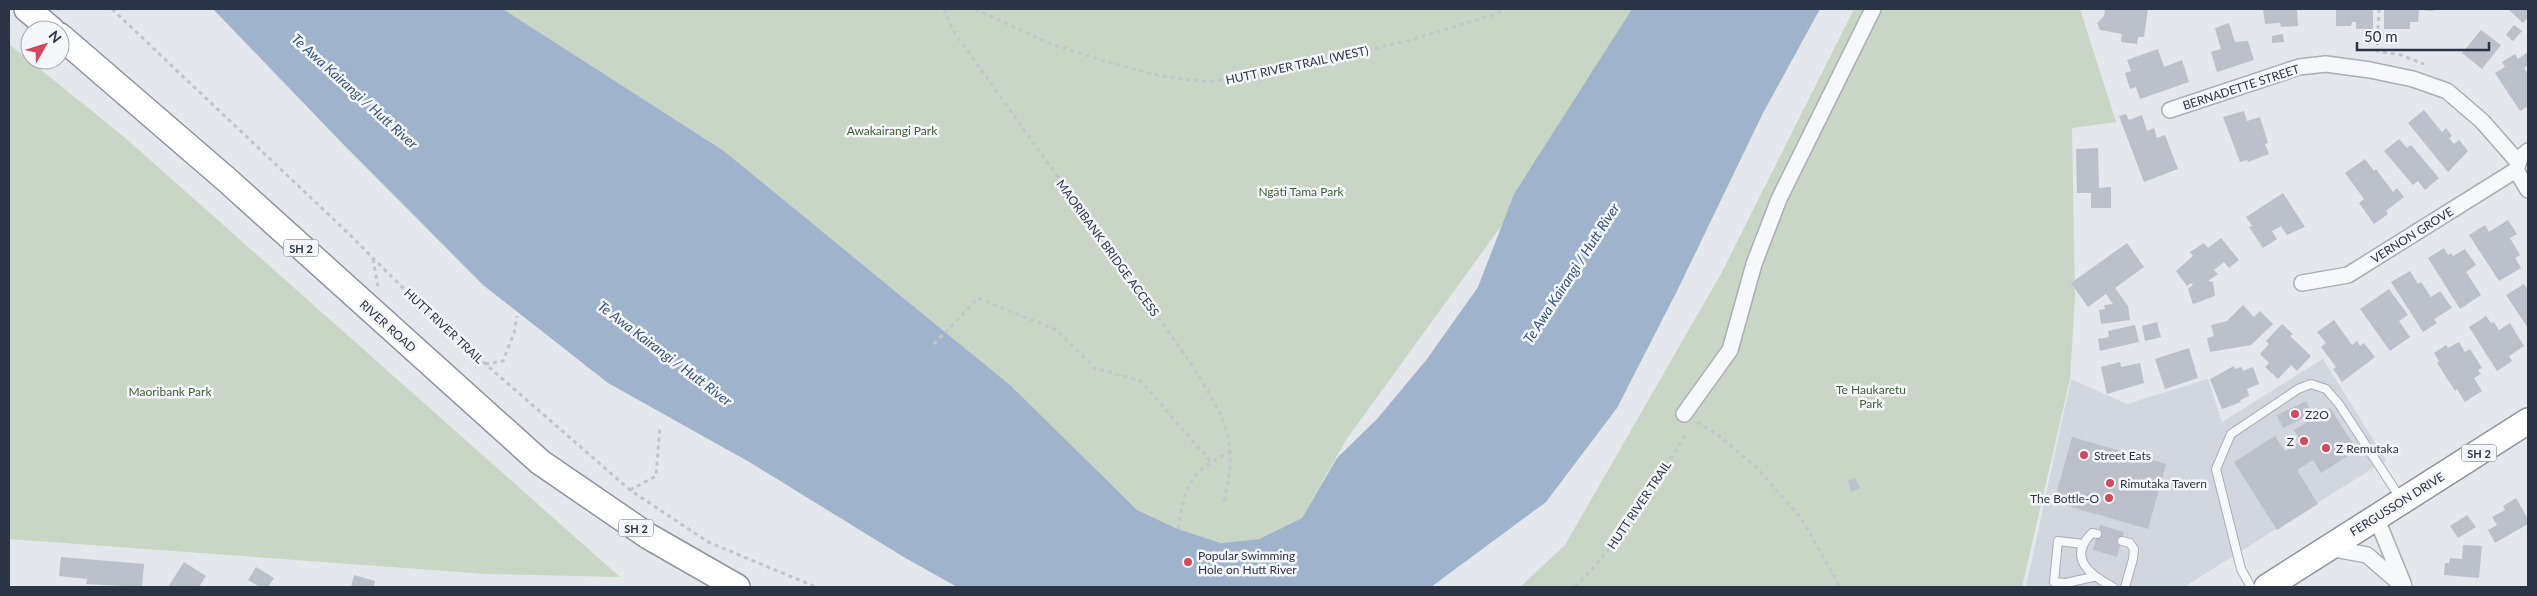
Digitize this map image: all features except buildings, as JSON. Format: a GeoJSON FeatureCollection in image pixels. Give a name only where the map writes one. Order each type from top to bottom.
{"type":"FeatureCollection","features":[{"type":"Feature","properties":{"kind":"highway"},"geometry":{"type":"LineString","coordinates":[[27,9],[40,20]]}},
{"type":"Feature","properties":{"kind":"highway","name":"RIVER ROAD"},"geometry":{"type":"LineString","coordinates":[[70,45],[227,180],[540,462],[648,536],[737,587]]}},
{"type":"Feature","properties":{"kind":"highway","name":"FERGUSSON DRIVE"},"geometry":{"type":"LineString","coordinates":[[2267,587],[2528,421]]}},
{"type":"Feature","properties":{"kind":"street"},"geometry":{"type":"LineString","coordinates":[[1684,414],[1730,350],[1754,264],[1778,199],[1873,9]]}},
{"type":"Feature","properties":{"kind":"street","name":"BERNADETTE STREET"},"geometry":{"type":"LineString","coordinates":[[2170,110],[2299,67],[2326,64],[2370,70],[2413,79],[2447,91],[2482,121],[2521,161],[2528,190]]}},
{"type":"Feature","properties":{"kind":"street","name":"VERNON GROVE"},"geometry":{"type":"LineString","coordinates":[[2302,283],[2348,275],[2521,161]]}},
{"type":"Feature","properties":{"kind":"street"},"geometry":{"type":"LineString","coordinates":[[2376,517],[2404,587]]}},
{"type":"Feature","properties":{"kind":"street"},"geometry":{"type":"LineString","coordinates":[[2328,548],[2367,555],[2404,587]]}},
{"type":"Feature","properties":{"kind":"lane"},"geometry":{"type":"LineString","coordinates":[[2251,587],[2241,569],[2216,468],[2231,434],[2298,389],[2311,384],[2326,389],[2339,404],[2402,501]]}},
{"type":"Feature","properties":{"kind":"lane"},"geometry":{"type":"LineString","coordinates":[[2097,534],[2092,533],[2083,544],[2081,552],[2082,562],[2093,577],[2112,587]]}},
{"type":"Feature","properties":{"kind":"lane"},"geometry":{"type":"LineString","coordinates":[[2083,544],[2058,541],[2054,585],[2093,577]]}},
{"type":"Feature","properties":{"kind":"lane"},"geometry":{"type":"LineString","coordinates":[[2122,541],[2130,543],[2134,549],[2125,587]]}},
{"type":"Feature","properties":{"kind":"path","name":"HUTT RIVER TRAIL"},"geometry":{"type":"LineString","coordinates":[[112,9],[348,233],[436,321],[630,490],[708,542],[816,587]]}},
{"type":"Feature","properties":{"kind":"path","name":"MAORIBANK BRIDGE ACCESS"},"geometry":{"type":"LineString","coordinates":[[944,9],[952,29],[1190,362],[1221,416],[1229,434],[1231,452],[1230,475],[1224,501]]}},
{"type":"Feature","properties":{"kind":"path","name":"HUTT RIVER TRAIL (WEST)"},"geometry":{"type":"LineString","coordinates":[[975,9],[1051,44],[1111,64],[1162,76],[1208,82],[1271,73],[1414,39],[1493,15],[1505,9]]}},
{"type":"Feature","properties":{"kind":"path"},"geometry":{"type":"LineString","coordinates":[[2379,9],[2377,51],[2386,52]]}},
{"type":"Feature","properties":{"kind":"path"},"geometry":{"type":"LineString","coordinates":[[934,344],[978,298],[1056,330],[1095,368],[1140,381],[1210,461]]}},
{"type":"Feature","properties":{"kind":"path"},"geometry":{"type":"LineString","coordinates":[[485,364],[503,361],[514,333],[517,316]]}},
{"type":"Feature","properties":{"kind":"path","name":"HUTT RIVER TRAIL"},"geometry":{"type":"LineString","coordinates":[[1575,587],[1598,565],[1630,522],[1680,445],[1684,437],[1684,414]]}},
{"type":"Feature","properties":{"kind":"path"},"geometry":{"type":"LineString","coordinates":[[1684,414],[1719,436],[1755,466],[1802,519],[1840,587]]}},
{"type":"Feature","properties":{"kind":"path"},"geometry":{"type":"LineString","coordinates":[[630,490],[656,476],[660,426]]}},
{"type":"Feature","properties":{"kind":"path"},"geometry":{"type":"LineString","coordinates":[[1178,529],[1188,486],[1198,471],[1210,461],[1231,452]]}},
{"type":"Feature","properties":{"kind":"shaded area"},"geometry":{"type":"Polygon","coordinates":[[[2323,359],[2386,460],[2184,587],[2026,587],[2071,379],[2127,404],[2208,379],[2222,422],[2323,359]]]}},
{"type":"Feature","properties":{"kind":"green space"},"geometry":{"type":"Polygon","coordinates":[[[503,9],[1649,9],[1610,76],[1346,440],[1302,518],[1259,539],[1221,543],[1178,529],[1137,510],[949,335],[724,151],[503,9]]]}},
{"type":"Feature","properties":{"kind":"green space","name":"Te Haukaretu Park"},"geometry":{"type":"Polygon","coordinates":[[[1854,9],[2080,9],[2116,122],[2072,128],[2075,298],[2070,379],[2022,587],[1520,587],[1565,545],[1722,272],[1854,9]]]}},
{"type":"Feature","properties":{"kind":"green space","name":"Maoribank Park"},"geometry":{"type":"Polygon","coordinates":[[[9,44],[20,53],[20,70],[41,70],[123,136],[620,577],[487,574],[9,539],[9,44]]]}},
{"type":"Feature","properties":{"kind":"water","name":"Te Awa Kairangi / Hutt River"},"geometry":{"type":"Polygon","coordinates":[[[213,9],[503,9],[724,151],[1011,386],[1137,510],[1178,529],[1221,543],[1259,539],[1302,518],[1337,458],[1377,419],[1427,359],[1478,287],[1514,194],[1632,9],[1820,9],[1763,113],[1678,289],[1617,408],[1546,502],[1431,587],[957,587],[902,556],[751,463],[608,383],[483,285],[341,142],[213,9]]]}},
{"type":"Feature","properties":{"kind":"place","name":"Z2O"},"geometry":{"type":"Point","coordinates":[2295,414]}},
{"type":"Feature","properties":{"kind":"place","name":"Z"},"geometry":{"type":"Point","coordinates":[2304,441]}},
{"type":"Feature","properties":{"kind":"place","name":"Z Remutaka"},"geometry":{"type":"Point","coordinates":[2326,448]}},
{"type":"Feature","properties":{"kind":"place","name":"Street Eats"},"geometry":{"type":"Point","coordinates":[2084,455]}},
{"type":"Feature","properties":{"kind":"place","name":"Rimutaka Tavern"},"geometry":{"type":"Point","coordinates":[2110,483]}},
{"type":"Feature","properties":{"kind":"place","name":"The Bottle-O"},"geometry":{"type":"Point","coordinates":[2109,498]}},
{"type":"Feature","properties":{"kind":"place","name":"Popular Swimming Hole on Hutt River"},"geometry":{"type":"Point","coordinates":[1188,562]}},
{"type":"Feature","properties":{"kind":"park label","name":"Awakairangi Park"},"geometry":{"type":"Point","coordinates":[892,130]}},
{"type":"Feature","properties":{"kind":"park label","name":"Ngāti Tama Park"},"geometry":{"type":"Point","coordinates":[1301,191]}}]}
